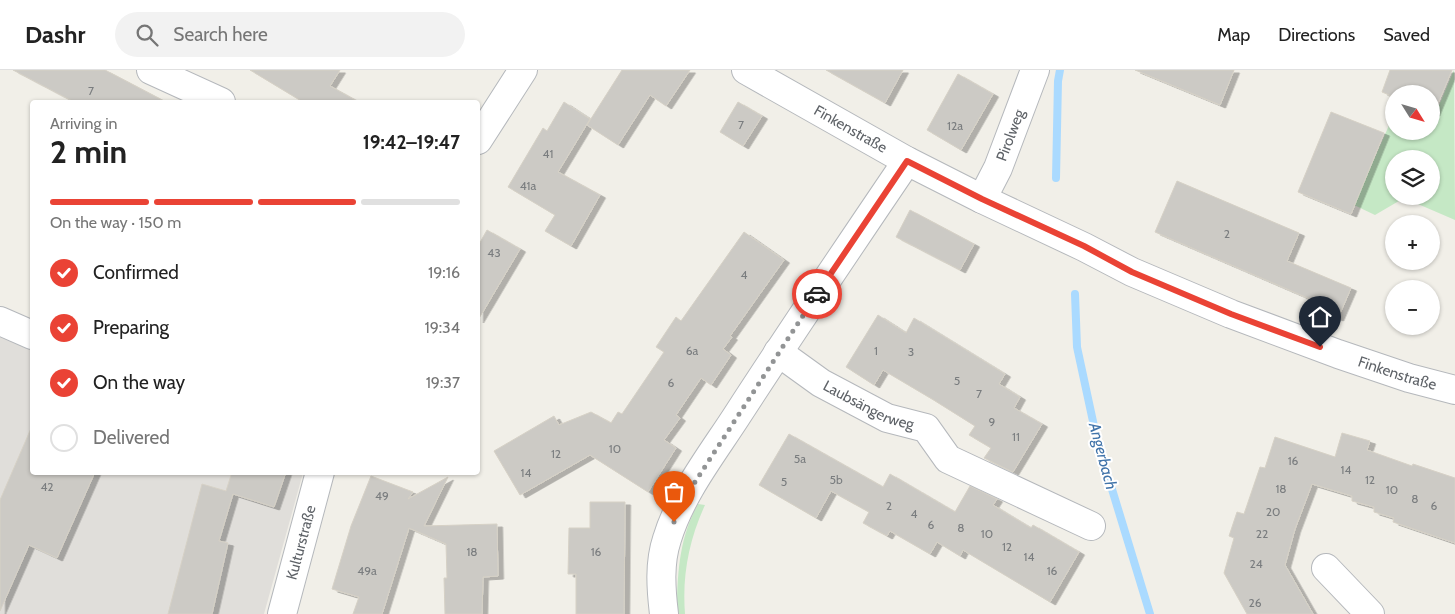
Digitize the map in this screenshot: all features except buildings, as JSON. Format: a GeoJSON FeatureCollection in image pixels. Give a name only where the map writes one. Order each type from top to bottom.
{"type":"FeatureCollection","features":[{"type":"Feature","properties":{"kind":"street"},"geometry":{"type":"LineString","coordinates":[[151,70],[217,100]]}},
{"type":"Feature","properties":{"kind":"street"},"geometry":{"type":"LineString","coordinates":[[480,137],[523,70]]}},
{"type":"Feature","properties":{"kind":"street","name":"Finkenstraße"},"geometry":{"type":"LineString","coordinates":[[746,70],[907,161],[982,199],[1084,246],[1132,272],[1231,314],[1397,374],[1455,390]]}},
{"type":"Feature","properties":{"kind":"street","name":"Pirolweg"},"geometry":{"type":"LineString","coordinates":[[982,199],[998,168],[1035,70]]}},
{"type":"Feature","properties":{"kind":"street"},"geometry":{"type":"LineString","coordinates":[[664,614],[661,585],[663,561],[667,540],[681,505],[778,352],[907,161]]}},
{"type":"Feature","properties":{"kind":"street"},"geometry":{"type":"LineString","coordinates":[[0,321],[30,334]]}},
{"type":"Feature","properties":{"kind":"street","name":"Laubsängerweg"},"geometry":{"type":"LineString","coordinates":[[778,352],[821,383],[887,418],[926,428],[948,459],[1090,526]]}},
{"type":"Feature","properties":{"kind":"street","name":"Kulturstraße"},"geometry":{"type":"LineString","coordinates":[[282,614],[319,475]]}},
{"type":"Feature","properties":{"kind":"street"},"geometry":{"type":"LineString","coordinates":[[1326,568],[1370,614]]}},
{"type":"Feature","properties":{"kind":"shaded area"},"geometry":{"type":"Polygon","coordinates":[[[0,331],[30,345],[30,475],[302,475],[264,614],[0,614],[0,331]]]}},
{"type":"Feature","properties":{"kind":"green space"},"geometry":{"type":"Polygon","coordinates":[[[1454,70],[1455,220],[1420,205],[1440,205],[1440,150],[1385,150],[1385,205],[1392,205],[1375,215],[1354,205],[1385,134],[1385,140],[1440,140],[1440,103],[1454,70]]]}},
{"type":"Feature","properties":{"kind":"green space"},"geometry":{"type":"Polygon","coordinates":[[[698,504],[705,505],[699,518],[688,558],[684,600],[685,614],[677,614],[680,557],[687,530],[698,504]]]}},
{"type":"Feature","properties":{"kind":"waterway","name":"Angerbach"},"geometry":{"type":"LineString","coordinates":[[1056,178],[1058,81],[1060,70]]}},
{"type":"Feature","properties":{"kind":"waterway","name":"Angerbach"},"geometry":{"type":"LineString","coordinates":[[1075,294],[1077,347],[1097,440],[1150,614]]}},
{"type":"Feature","properties":{"kind":"way so far"},"geometry":{"type":"LineString","coordinates":[[674,522],[681,505],[695,482],[817,294]]}},
{"type":"Feature","properties":{"kind":"route"},"geometry":{"type":"LineString","coordinates":[[817,294],[907,161],[982,199],[1084,246],[1132,272],[1231,314],[1320,347]]}}]}
